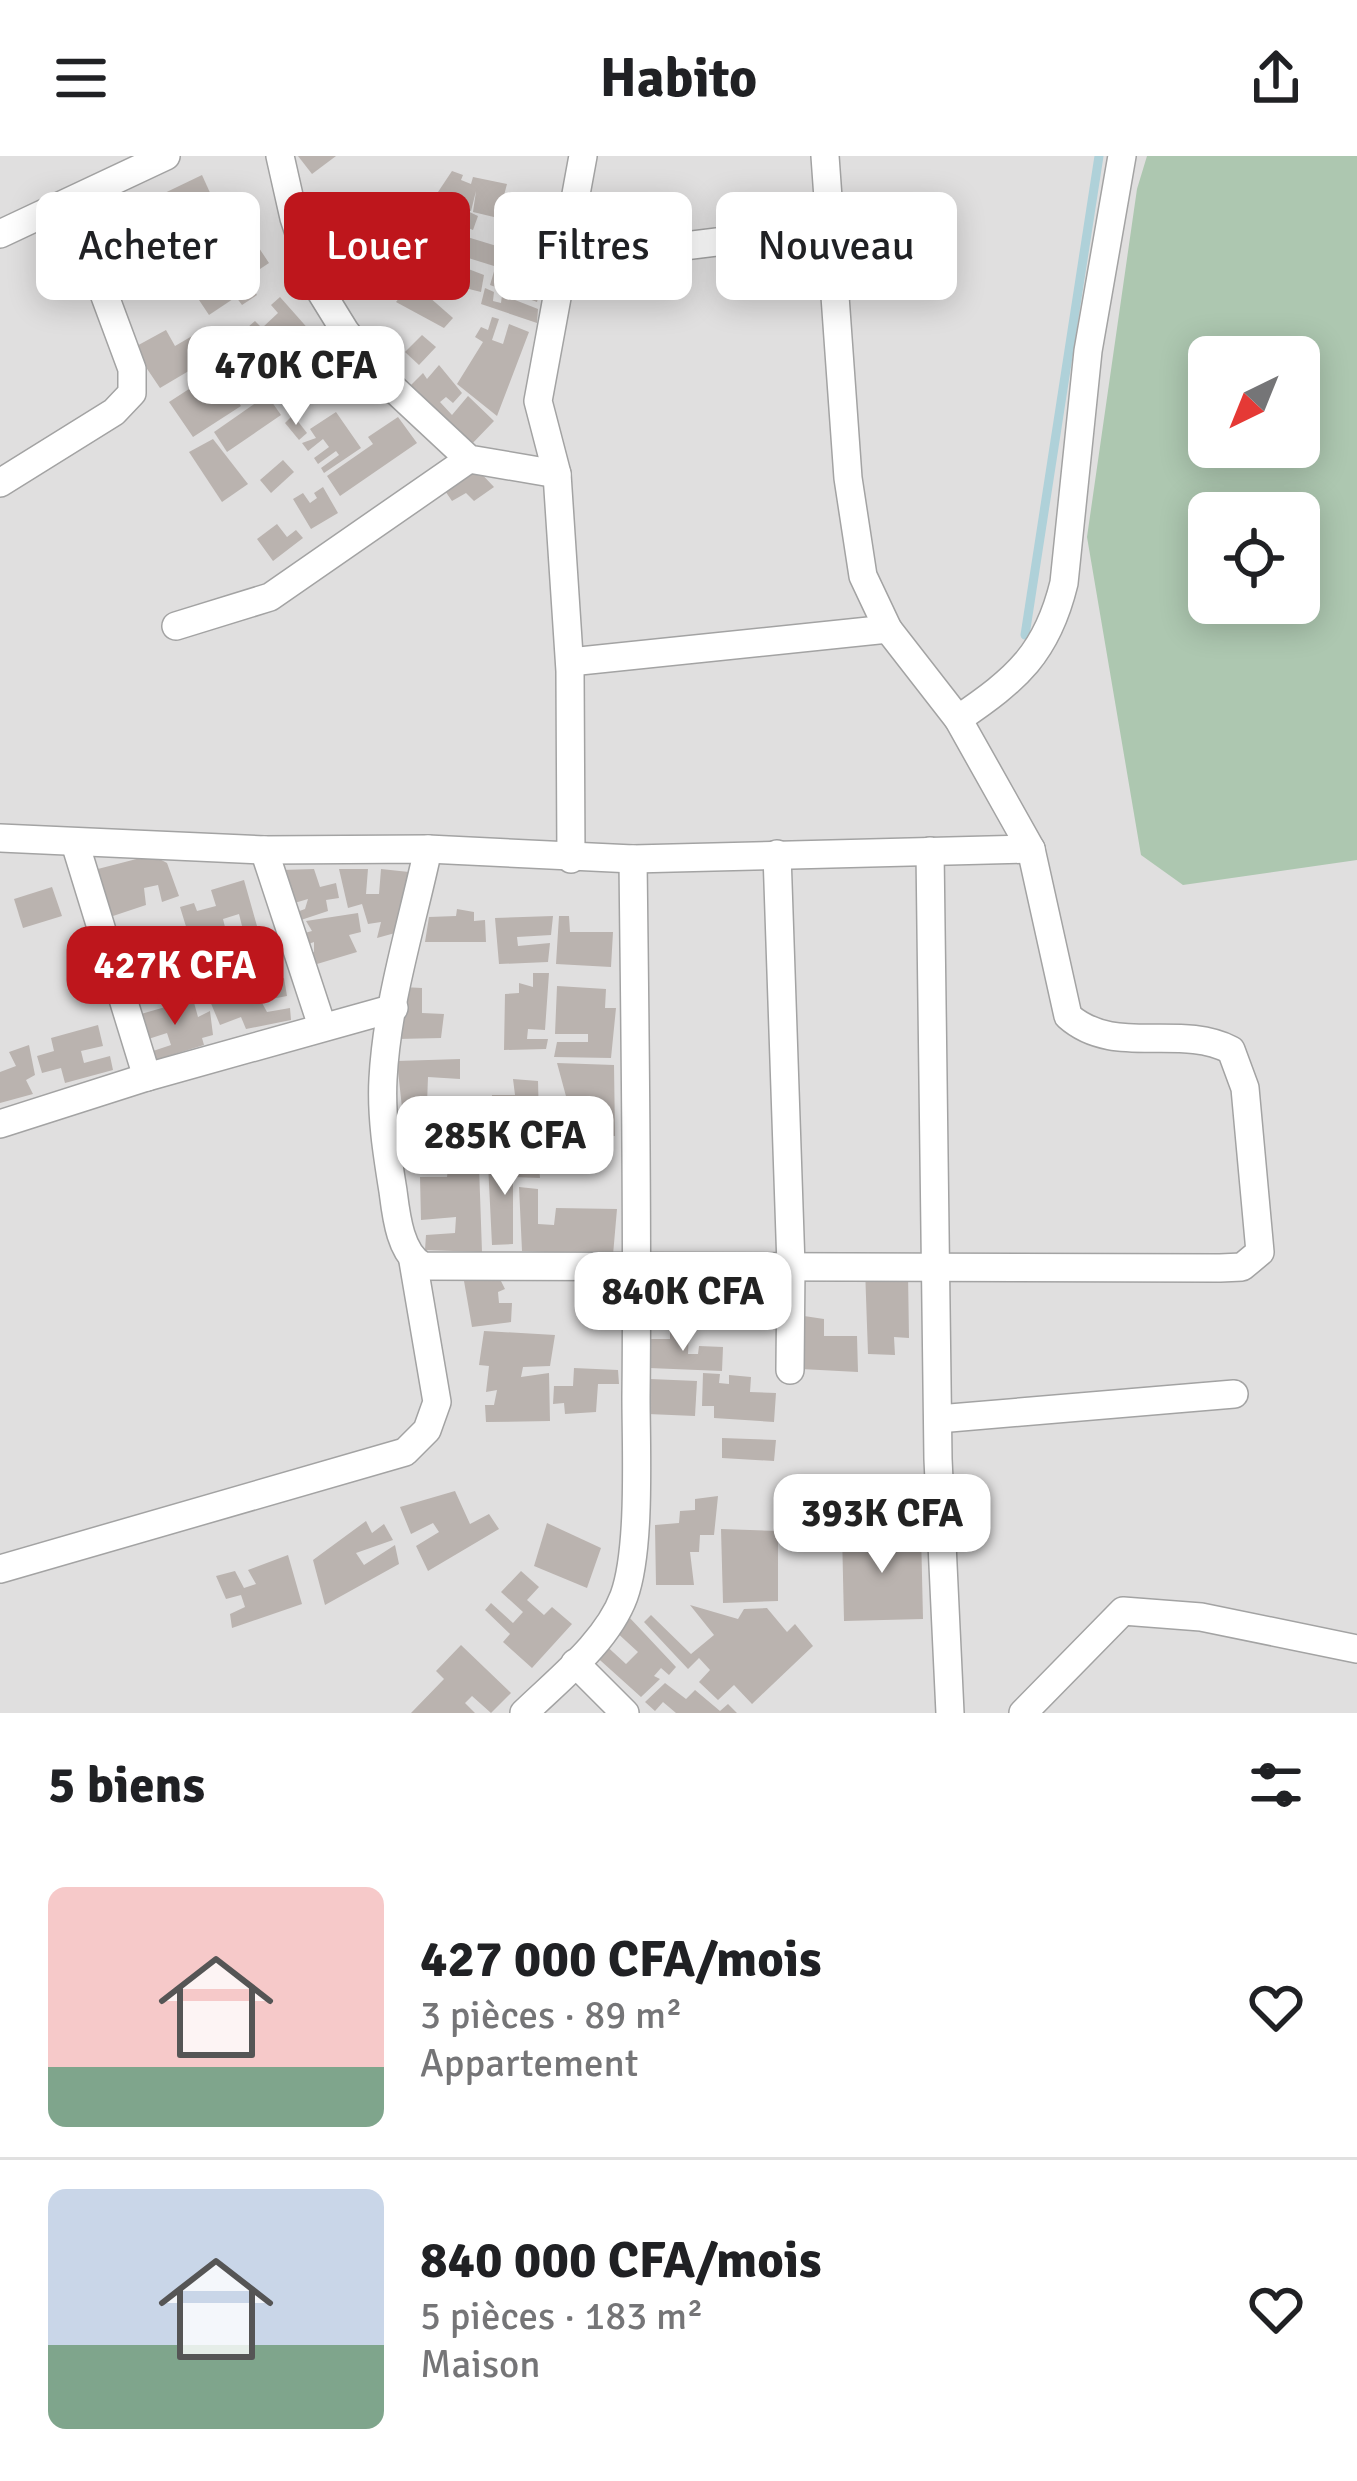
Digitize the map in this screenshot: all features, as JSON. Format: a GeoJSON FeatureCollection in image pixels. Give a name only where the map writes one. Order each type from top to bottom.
{"type":"FeatureCollection","features":[{"type":"Feature","properties":{"kind":"street"},"geometry":{"type":"LineString","coordinates":[[91,192],[166,156]]}},
{"type":"Feature","properties":{"kind":"street"},"geometry":{"type":"LineString","coordinates":[[280,156],[316,284],[345,332],[380,376],[469,459],[557,474]]}},
{"type":"Feature","properties":{"kind":"street"},"geometry":{"type":"LineString","coordinates":[[576,192],[583,156]]}},
{"type":"Feature","properties":{"kind":"street"},"geometry":{"type":"LineString","coordinates":[[825,156],[828,192]]}},
{"type":"Feature","properties":{"kind":"street"},"geometry":{"type":"LineString","coordinates":[[958,719],[1039,651],[1055,619],[1064,583],[1088,351],[1122,156]]}},
{"type":"Feature","properties":{"kind":"street"},"geometry":{"type":"LineString","coordinates":[[0,234],[36,218]]}},
{"type":"Feature","properties":{"kind":"street"},"geometry":{"type":"LineString","coordinates":[[0,483],[114,412],[132,393],[132,369],[106,300]]}},
{"type":"Feature","properties":{"kind":"street"},"geometry":{"type":"LineString","coordinates":[[556,300],[538,401],[557,474],[570,662],[571,859]]}},
{"type":"Feature","properties":{"kind":"street"},"geometry":{"type":"LineString","coordinates":[[413,1261],[438,1269],[638,1264],[1220,1268],[1242,1267],[1260,1252],[1245,1088],[1231,1050],[1214,1041],[1107,1037],[1086,1032],[1068,1016],[1030,849],[958,719],[888,629],[862,576],[848,478],[835,300]]}},
{"type":"Feature","properties":{"kind":"street"},"geometry":{"type":"LineString","coordinates":[[176,626],[270,598],[469,459]]}},
{"type":"Feature","properties":{"kind":"street"},"geometry":{"type":"LineString","coordinates":[[570,662],[888,629]]}},
{"type":"Feature","properties":{"kind":"street"},"geometry":{"type":"LineString","coordinates":[[0,838],[264,850],[428,849],[633,860],[1030,849]]}},
{"type":"Feature","properties":{"kind":"street"},"geometry":{"type":"LineString","coordinates":[[75,843],[147,1077]]}},
{"type":"Feature","properties":{"kind":"street"},"geometry":{"type":"LineString","coordinates":[[0,1568],[405,1452],[427,1430],[437,1402],[413,1261],[396,1214],[382,1081],[428,849]]}},
{"type":"Feature","properties":{"kind":"street"},"geometry":{"type":"LineString","coordinates":[[264,850],[322,1026]]}},
{"type":"Feature","properties":{"kind":"street"},"geometry":{"type":"LineString","coordinates":[[930,851],[938,1419],[950,1713]]}},
{"type":"Feature","properties":{"kind":"street"},"geometry":{"type":"LineString","coordinates":[[777,854],[791,1265],[790,1370]]}},
{"type":"Feature","properties":{"kind":"street"},"geometry":{"type":"LineString","coordinates":[[524,1713],[575,1663],[618,1610],[630,1572],[638,1264],[633,860]]}},
{"type":"Feature","properties":{"kind":"street"},"geometry":{"type":"LineString","coordinates":[[0,1124],[394,1007]]}},
{"type":"Feature","properties":{"kind":"street"},"geometry":{"type":"LineString","coordinates":[[938,1419],[1234,1394]]}},
{"type":"Feature","properties":{"kind":"street"},"geometry":{"type":"LineString","coordinates":[[1023,1713],[1124,1611],[1201,1617],[1357,1648]]}},
{"type":"Feature","properties":{"kind":"street"},"geometry":{"type":"LineString","coordinates":[[575,1663],[625,1713]]}},
{"type":"Feature","properties":{"kind":"shaded area"},"geometry":{"type":"Polygon","coordinates":[[[0,156],[1357,156],[1357,1713],[0,1713],[0,156]]]}},
{"type":"Feature","properties":{"kind":"green space"},"geometry":{"type":"Polygon","coordinates":[[[1147,156],[1357,156],[1357,860],[1183,885],[1141,855],[1087,537],[1137,189],[1147,156]]]}},
{"type":"Feature","properties":{"kind":"building"},"geometry":{"type":"Polygon","coordinates":[[[298,156],[336,156],[312,174],[298,156]]]}},
{"type":"Feature","properties":{"kind":"building"},"geometry":{"type":"Polygon","coordinates":[[[452,171],[471,184],[473,177],[507,184],[505,192],[494,192],[494,217],[473,212],[476,191],[471,211],[470,192],[438,192],[452,171]]]}},
{"type":"Feature","properties":{"kind":"building"},"geometry":{"type":"Polygon","coordinates":[[[202,175],[210,192],[167,192],[202,175]]]}},
{"type":"Feature","properties":{"kind":"building"},"geometry":{"type":"Polygon","coordinates":[[[470,212],[478,216],[470,229],[470,212]]]}},
{"type":"Feature","properties":{"kind":"building"},"geometry":{"type":"Polygon","coordinates":[[[470,238],[494,245],[494,266],[470,259],[470,238]]]}},
{"type":"Feature","properties":{"kind":"building"},"geometry":{"type":"Polygon","coordinates":[[[470,270],[484,275],[481,292],[470,289],[470,270]]]}},
{"type":"Feature","properties":{"kind":"building"},"geometry":{"type":"Polygon","coordinates":[[[485,288],[494,292],[493,301],[515,300],[538,309],[537,323],[481,304],[485,288]]]}},
{"type":"Feature","properties":{"kind":"building"},"geometry":{"type":"Polygon","coordinates":[[[280,297],[319,341],[305,355],[299,344],[283,358],[293,369],[305,359],[314,370],[277,403],[263,388],[268,384],[234,345],[255,321],[262,328],[278,313],[271,305],[280,297]]]}},
{"type":"Feature","properties":{"kind":"building"},"geometry":{"type":"Polygon","coordinates":[[[199,300],[232,300],[209,315],[199,300]]]}},
{"type":"Feature","properties":{"kind":"building"},"geometry":{"type":"Polygon","coordinates":[[[432,300],[453,318],[444,328],[396,302],[432,300]]]}},
{"type":"Feature","properties":{"kind":"building"},"geometry":{"type":"Polygon","coordinates":[[[492,317],[499,319],[492,340],[503,344],[509,324],[529,332],[497,416],[457,384],[483,342],[475,337],[481,327],[488,330],[492,317]]]}},
{"type":"Feature","properties":{"kind":"building"},"geometry":{"type":"Polygon","coordinates":[[[166,330],[175,346],[199,332],[214,356],[160,388],[133,348],[166,330]]]}},
{"type":"Feature","properties":{"kind":"building"},"geometry":{"type":"Polygon","coordinates":[[[422,335],[436,347],[419,365],[405,352],[422,335]]]}},
{"type":"Feature","properties":{"kind":"building"},"geometry":{"type":"Polygon","coordinates":[[[240,356],[258,384],[236,399],[241,406],[193,437],[169,402],[240,356]]]}},
{"type":"Feature","properties":{"kind":"building"},"geometry":{"type":"Polygon","coordinates":[[[439,365],[462,393],[453,403],[446,397],[440,402],[452,415],[468,396],[494,421],[468,448],[405,391],[423,373],[427,379],[439,365]]]}},
{"type":"Feature","properties":{"kind":"building"},"geometry":{"type":"Polygon","coordinates":[[[267,395],[281,415],[227,452],[214,432],[267,395]]]}},
{"type":"Feature","properties":{"kind":"building"},"geometry":{"type":"Polygon","coordinates":[[[336,412],[361,448],[324,473],[321,468],[339,455],[336,451],[318,464],[314,458],[329,447],[323,439],[308,451],[302,443],[316,438],[310,429],[336,412]]]}},
{"type":"Feature","properties":{"kind":"building"},"geometry":{"type":"Polygon","coordinates":[[[293,415],[307,433],[299,440],[285,423],[293,415]]]}},
{"type":"Feature","properties":{"kind":"building"},"geometry":{"type":"Polygon","coordinates":[[[398,417],[417,443],[340,496],[327,476],[373,444],[368,437],[398,417]]]}},
{"type":"Feature","properties":{"kind":"building"},"geometry":{"type":"Polygon","coordinates":[[[213,439],[248,484],[222,502],[189,452],[213,439]]]}},
{"type":"Feature","properties":{"kind":"building"},"geometry":{"type":"Polygon","coordinates":[[[283,460],[294,472],[271,493],[260,480],[283,460]]]}},
{"type":"Feature","properties":{"kind":"building"},"geometry":{"type":"Polygon","coordinates":[[[474,466],[494,487],[474,501],[466,493],[452,501],[439,482],[474,466]]]}},
{"type":"Feature","properties":{"kind":"building"},"geometry":{"type":"Polygon","coordinates":[[[323,487],[338,513],[311,529],[293,499],[303,493],[310,503],[323,487]]]}},
{"type":"Feature","properties":{"kind":"building"},"geometry":{"type":"Polygon","coordinates":[[[277,524],[287,537],[296,530],[303,538],[273,561],[257,539],[277,524]]]}},
{"type":"Feature","properties":{"kind":"building"},"geometry":{"type":"Polygon","coordinates":[[[152,855],[167,863],[179,896],[162,902],[158,885],[144,888],[146,905],[104,919],[90,871],[152,855]]]}},
{"type":"Feature","properties":{"kind":"building"},"geometry":{"type":"Polygon","coordinates":[[[314,869],[320,887],[336,883],[339,898],[326,900],[328,911],[292,923],[294,913],[305,909],[308,899],[291,904],[281,870],[314,869]]]}},
{"type":"Feature","properties":{"kind":"building"},"geometry":{"type":"Polygon","coordinates":[[[339,869],[368,869],[366,894],[379,894],[381,869],[409,872],[395,933],[377,938],[381,922],[368,924],[362,904],[348,908],[339,869]]]}},
{"type":"Feature","properties":{"kind":"building"},"geometry":{"type":"Polygon","coordinates":[[[244,880],[257,926],[243,930],[239,914],[223,919],[227,935],[212,939],[208,927],[188,933],[180,907],[194,903],[197,911],[216,906],[211,890],[244,880]]]}},
{"type":"Feature","properties":{"kind":"building"},"geometry":{"type":"Polygon","coordinates":[[[52,887],[62,916],[23,928],[14,899],[52,887]]]}},
{"type":"Feature","properties":{"kind":"building"},"geometry":{"type":"Polygon","coordinates":[[[457,909],[474,912],[474,921],[485,920],[486,942],[425,942],[429,917],[456,916],[457,909]]]}},
{"type":"Feature","properties":{"kind":"building"},"geometry":{"type":"Polygon","coordinates":[[[358,913],[361,932],[349,935],[357,952],[307,967],[302,958],[314,952],[314,942],[303,946],[301,934],[312,931],[306,921],[358,913]]]}},
{"type":"Feature","properties":{"kind":"building"},"geometry":{"type":"Polygon","coordinates":[[[553,916],[551,935],[517,937],[518,946],[550,943],[548,962],[499,964],[495,918],[553,916]]]}},
{"type":"Feature","properties":{"kind":"building"},"geometry":{"type":"Polygon","coordinates":[[[559,916],[569,916],[570,932],[613,932],[611,967],[556,964],[559,916]]]}},
{"type":"Feature","properties":{"kind":"building"},"geometry":{"type":"Polygon","coordinates":[[[533,973],[549,973],[545,1030],[528,1029],[527,1039],[548,1039],[546,1049],[504,1050],[505,994],[519,993],[519,983],[533,987],[533,973]]]}},
{"type":"Feature","properties":{"kind":"building"},"geometry":{"type":"Polygon","coordinates":[[[284,978],[287,996],[261,1001],[267,1012],[290,1008],[291,1020],[246,1029],[241,1017],[220,1025],[207,994],[227,988],[229,1003],[244,1000],[238,986],[284,978]]]}},
{"type":"Feature","properties":{"kind":"building"},"geometry":{"type":"Polygon","coordinates":[[[557,986],[606,989],[605,1008],[616,1008],[611,1058],[554,1057],[557,1042],[588,1042],[588,1034],[555,1034],[557,986]]]}},
{"type":"Feature","properties":{"kind":"building"},"geometry":{"type":"Polygon","coordinates":[[[403,987],[422,988],[422,1013],[444,1014],[441,1038],[398,1039],[403,987]]]}},
{"type":"Feature","properties":{"kind":"building"},"geometry":{"type":"Polygon","coordinates":[[[193,999],[198,1017],[210,1011],[213,1035],[202,1038],[204,1045],[149,1062],[147,1053],[171,1045],[167,1033],[139,1042],[134,1016],[193,999]]]}},
{"type":"Feature","properties":{"kind":"building"},"geometry":{"type":"Polygon","coordinates":[[[98,1025],[103,1046],[81,1051],[84,1063],[110,1056],[113,1070],[65,1083],[61,1068],[42,1073],[37,1056],[54,1051],[51,1038],[98,1025]]]}},
{"type":"Feature","properties":{"kind":"building"},"geometry":{"type":"Polygon","coordinates":[[[29,1045],[35,1075],[26,1080],[33,1094],[0,1103],[0,1072],[16,1066],[9,1052],[29,1045]]]}},
{"type":"Feature","properties":{"kind":"building"},"geometry":{"type":"Polygon","coordinates":[[[460,1059],[460,1079],[428,1077],[427,1104],[402,1108],[397,1061],[460,1059]]]}},
{"type":"Feature","properties":{"kind":"building"},"geometry":{"type":"Polygon","coordinates":[[[557,1063],[614,1065],[615,1136],[555,1133],[556,1112],[570,1111],[557,1063]]]}},
{"type":"Feature","properties":{"kind":"building"},"geometry":{"type":"Polygon","coordinates":[[[513,1079],[538,1081],[540,1158],[489,1155],[492,1095],[515,1095],[513,1079]]]}},
{"type":"Feature","properties":{"kind":"building"},"geometry":{"type":"Polygon","coordinates":[[[488,1163],[539,1165],[540,1178],[513,1177],[513,1244],[492,1245],[488,1163]]]}},
{"type":"Feature","properties":{"kind":"building"},"geometry":{"type":"Polygon","coordinates":[[[479,1166],[482,1252],[425,1250],[426,1235],[455,1233],[456,1217],[421,1220],[420,1177],[447,1177],[448,1168],[479,1166]]]}},
{"type":"Feature","properties":{"kind":"building"},"geometry":{"type":"Polygon","coordinates":[[[519,1187],[538,1189],[538,1224],[554,1225],[556,1208],[617,1209],[613,1255],[522,1251],[519,1187]]]}},
{"type":"Feature","properties":{"kind":"building"},"geometry":{"type":"Polygon","coordinates":[[[865,1268],[908,1273],[909,1338],[894,1337],[895,1355],[868,1354],[865,1268]]]}},
{"type":"Feature","properties":{"kind":"building"},"geometry":{"type":"Polygon","coordinates":[[[500,1279],[505,1289],[498,1292],[499,1303],[512,1303],[511,1322],[472,1327],[464,1281],[500,1279]]]}},
{"type":"Feature","properties":{"kind":"building"},"geometry":{"type":"Polygon","coordinates":[[[640,1280],[709,1284],[706,1320],[700,1321],[701,1312],[687,1311],[686,1321],[640,1318],[640,1280]]]}},
{"type":"Feature","properties":{"kind":"building"},"geometry":{"type":"Polygon","coordinates":[[[804,1316],[824,1319],[824,1336],[857,1336],[858,1372],[801,1369],[804,1316]]]}},
{"type":"Feature","properties":{"kind":"building"},"geometry":{"type":"Polygon","coordinates":[[[670,1330],[689,1330],[688,1354],[698,1354],[699,1346],[723,1347],[722,1371],[649,1368],[650,1339],[670,1339],[670,1330]]]}},
{"type":"Feature","properties":{"kind":"building"},"geometry":{"type":"Polygon","coordinates":[[[484,1331],[555,1335],[550,1366],[523,1367],[521,1377],[549,1373],[550,1421],[486,1422],[485,1405],[494,1405],[497,1390],[486,1392],[489,1366],[479,1365],[484,1331]]]}},
{"type":"Feature","properties":{"kind":"building"},"geometry":{"type":"Polygon","coordinates":[[[574,1368],[618,1370],[619,1384],[598,1384],[596,1412],[565,1414],[564,1403],[553,1404],[554,1386],[573,1386],[574,1368]]]}},
{"type":"Feature","properties":{"kind":"building"},"geometry":{"type":"Polygon","coordinates":[[[703,1373],[720,1374],[719,1383],[729,1384],[729,1375],[751,1377],[750,1392],[776,1393],[774,1422],[714,1418],[714,1406],[702,1406],[703,1373]]]}},
{"type":"Feature","properties":{"kind":"building"},"geometry":{"type":"Polygon","coordinates":[[[650,1379],[697,1381],[695,1416],[648,1414],[650,1379]]]}},
{"type":"Feature","properties":{"kind":"building"},"geometry":{"type":"Polygon","coordinates":[[[722,1438],[776,1440],[774,1461],[722,1458],[722,1438]]]}},
{"type":"Feature","properties":{"kind":"building"},"geometry":{"type":"Polygon","coordinates":[[[455,1491],[470,1524],[489,1514],[499,1529],[428,1571],[416,1546],[439,1532],[433,1523],[411,1534],[400,1507],[455,1491]]]}},
{"type":"Feature","properties":{"kind":"building"},"geometry":{"type":"Polygon","coordinates":[[[718,1496],[714,1535],[700,1535],[699,1552],[690,1552],[694,1585],[656,1585],[655,1525],[679,1523],[680,1511],[695,1510],[695,1499],[718,1496]]]}},
{"type":"Feature","properties":{"kind":"building"},"geometry":{"type":"Polygon","coordinates":[[[366,1521],[372,1533],[384,1524],[393,1540],[356,1553],[364,1565],[395,1545],[399,1564],[325,1605],[313,1560],[366,1521]]]}},
{"type":"Feature","properties":{"kind":"building"},"geometry":{"type":"Polygon","coordinates":[[[547,1523],[601,1548],[587,1588],[534,1566],[547,1523]]]}},
{"type":"Feature","properties":{"kind":"building"},"geometry":{"type":"Polygon","coordinates":[[[721,1529],[778,1531],[778,1601],[723,1603],[721,1529]]]}},
{"type":"Feature","properties":{"kind":"building"},"geometry":{"type":"Polygon","coordinates":[[[921,1532],[923,1619],[844,1621],[842,1533],[921,1532]]]}},
{"type":"Feature","properties":{"kind":"building"},"geometry":{"type":"Polygon","coordinates":[[[288,1555],[302,1604],[232,1628],[230,1614],[245,1607],[241,1595],[226,1599],[216,1576],[235,1571],[244,1588],[256,1584],[248,1570],[288,1555]]]}},
{"type":"Feature","properties":{"kind":"building"},"geometry":{"type":"Polygon","coordinates":[[[521,1571],[539,1587],[527,1600],[544,1615],[552,1607],[572,1624],[532,1668],[503,1642],[510,1634],[485,1610],[491,1603],[513,1623],[523,1612],[501,1592],[521,1571]]]}},
{"type":"Feature","properties":{"kind":"building"},"geometry":{"type":"Polygon","coordinates":[[[690,1605],[738,1619],[744,1609],[767,1608],[787,1632],[795,1624],[813,1646],[752,1704],[734,1685],[718,1700],[699,1682],[710,1670],[699,1658],[688,1669],[644,1622],[651,1615],[691,1654],[714,1635],[690,1605]]]}},
{"type":"Feature","properties":{"kind":"building"},"geometry":{"type":"Polygon","coordinates":[[[628,1616],[676,1667],[669,1675],[661,1668],[654,1676],[660,1679],[641,1697],[591,1652],[601,1641],[626,1664],[638,1652],[614,1630],[628,1616]]]}},
{"type":"Feature","properties":{"kind":"building"},"geometry":{"type":"Polygon","coordinates":[[[461,1645],[511,1693],[491,1713],[472,1696],[465,1703],[475,1713],[411,1713],[444,1679],[436,1671],[461,1645]]]}},
{"type":"Feature","properties":{"kind":"building"},"geometry":{"type":"Polygon","coordinates":[[[665,1683],[686,1699],[695,1690],[720,1711],[728,1704],[737,1713],[676,1713],[663,1702],[655,1711],[645,1702],[665,1683]]]}},
{"type":"Feature","properties":{"kind":"waterway"},"geometry":{"type":"LineString","coordinates":[[1025,635],[1099,156]]}}]}
